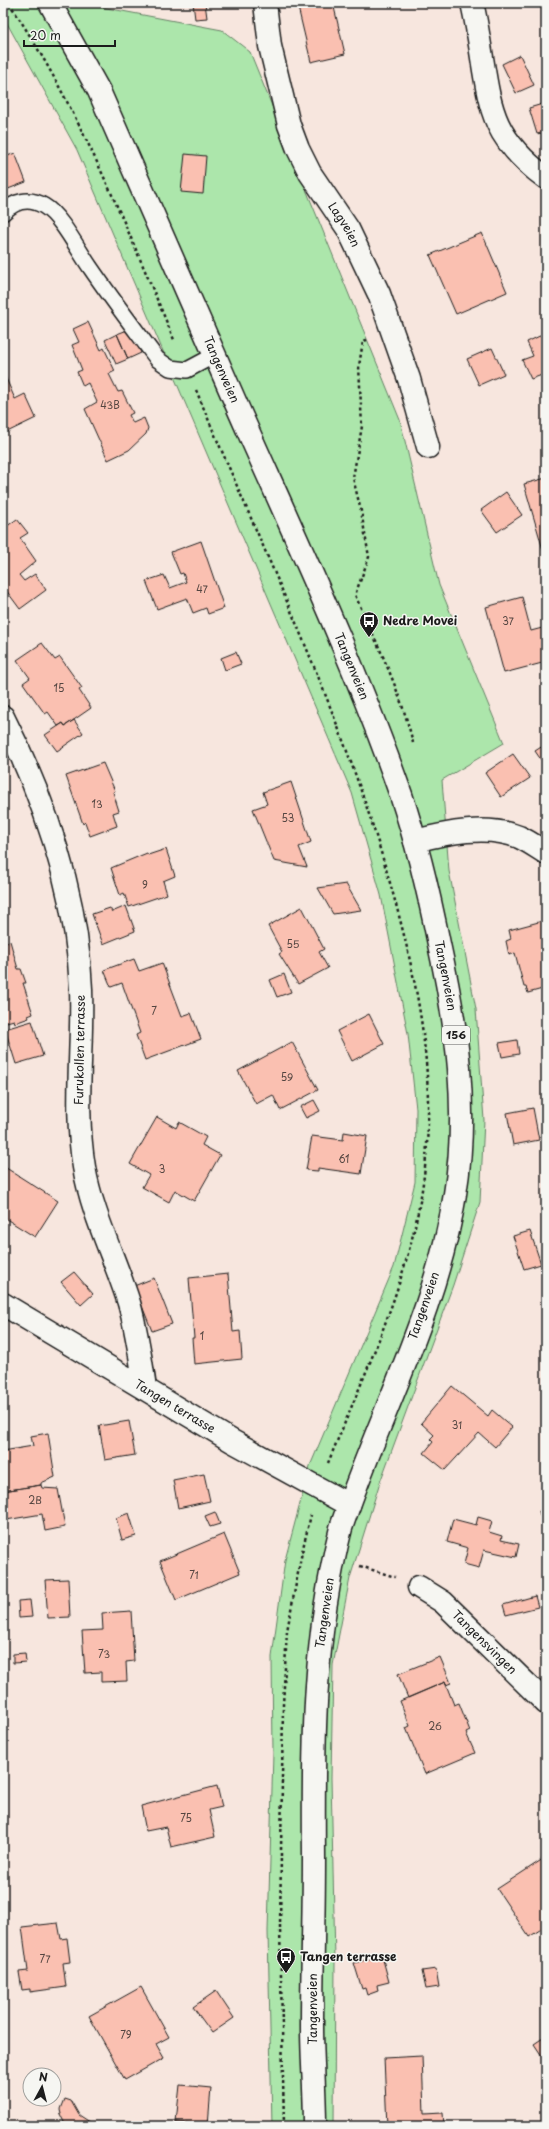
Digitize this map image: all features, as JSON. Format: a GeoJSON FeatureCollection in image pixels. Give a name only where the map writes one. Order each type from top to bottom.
{"type":"FeatureCollection","features":[{"type":"Feature","properties":{"kind":"main road","name":"Tangenveien"},"geometry":{"type":"LineString","coordinates":[[50,3],[99,91],[345,649],[401,796],[414,841],[452,1002],[460,1066],[460,1147],[455,1195],[442,1252],[424,1312],[349,1504],[333,1559],[322,1628],[316,1679],[312,2027],[315,2126]]}},
{"type":"Feature","properties":{"kind":"main road","name":"Lagveien"},"geometry":{"type":"LineString","coordinates":[[265,3],[270,46],[291,131],[310,173],[348,229],[379,294],[406,372],[428,447]]}},
{"type":"Feature","properties":{"kind":"main road"},"geometry":{"type":"LineString","coordinates":[[472,3],[489,102],[495,122],[504,137],[516,152],[546,178]]}},
{"type":"Feature","properties":{"kind":"main road","name":"Furukollen terrasse"},"geometry":{"type":"LineString","coordinates":[[3,717],[40,802],[60,859],[74,918],[81,991],[79,1110],[84,1166],[106,1241],[129,1303],[137,1335],[145,1388]]}},
{"type":"Feature","properties":{"kind":"main road"},"geometry":{"type":"LineString","coordinates":[[414,841],[446,833],[493,832],[519,837],[546,853]]}},
{"type":"Feature","properties":{"kind":"main road","name":"Tangen terrasse"},"geometry":{"type":"LineString","coordinates":[[3,1304],[232,1441],[349,1504]]}},
{"type":"Feature","properties":{"kind":"main road","name":"Tangensvingen"},"geometry":{"type":"LineString","coordinates":[[420,1587],[443,1602],[546,1702]]}},
{"type":"Feature","properties":{"kind":"lane"},"geometry":{"type":"LineString","coordinates":[[3,213],[15,203],[22,201],[34,201],[45,206],[58,220],[90,267],[157,359],[170,368],[187,370],[215,356]]}},
{"type":"Feature","properties":{"kind":"path"},"geometry":{"type":"LineString","coordinates":[[9,3],[53,74],[114,200],[306,643],[347,748],[377,835],[414,970],[423,1027],[428,1139],[419,1206],[406,1263],[389,1314],[317,1488],[302,1552],[288,1631],[283,1705],[280,1927],[284,2126]]}},
{"type":"Feature","properties":{"kind":"path"},"geometry":{"type":"LineString","coordinates":[[370,339],[363,342],[359,366],[362,426],[353,478],[361,511],[369,557],[355,595],[371,631]]}},
{"type":"Feature","properties":{"kind":"green space"},"geometry":{"type":"Polygon","coordinates":[[[3,3],[99,3],[101,7],[222,30],[250,52],[400,420],[439,585],[504,743],[442,780],[449,871],[476,1009],[484,1120],[480,1202],[453,1285],[379,1485],[350,1578],[333,1665],[331,1778],[335,1960],[334,2126],[272,2126],[268,1931],[273,1753],[272,1657],[285,1560],[310,1466],[394,1267],[415,1182],[416,1109],[408,1034],[381,895],[352,793],[77,150],[3,16],[3,3]]]}},
{"type":"Feature","properties":{"kind":"building"},"geometry":{"type":"Polygon","coordinates":[[[193,3],[205,3],[207,18],[195,19],[193,3]]]}},
{"type":"Feature","properties":{"kind":"building"},"geometry":{"type":"Polygon","coordinates":[[[297,3],[333,3],[345,54],[311,62],[297,3]]]}},
{"type":"Feature","properties":{"kind":"building"},"geometry":{"type":"Polygon","coordinates":[[[520,55],[534,85],[516,93],[502,64],[520,55]]]}},
{"type":"Feature","properties":{"kind":"building"},"geometry":{"type":"Polygon","coordinates":[[[546,103],[546,132],[537,134],[529,108],[546,103]]]}},
{"type":"Feature","properties":{"kind":"building"},"geometry":{"type":"Polygon","coordinates":[[[3,152],[5,157],[15,153],[26,182],[3,191],[3,152]]]}},
{"type":"Feature","properties":{"kind":"building"},"geometry":{"type":"Polygon","coordinates":[[[185,154],[206,156],[203,194],[181,192],[185,154]]]}},
{"type":"Feature","properties":{"kind":"building"},"geometry":{"type":"Polygon","coordinates":[[[482,233],[507,292],[456,314],[430,255],[482,233]]]}},
{"type":"Feature","properties":{"kind":"building"},"geometry":{"type":"Polygon","coordinates":[[[88,322],[101,350],[104,348],[115,371],[109,374],[118,392],[122,391],[133,413],[129,415],[133,423],[144,418],[148,428],[146,434],[129,450],[108,460],[85,409],[97,402],[88,383],[83,386],[77,372],[82,370],[72,345],[79,342],[73,329],[88,322]]]}},
{"type":"Feature","properties":{"kind":"building"},"geometry":{"type":"Polygon","coordinates":[[[130,329],[141,353],[128,359],[117,334],[130,329]]]}},
{"type":"Feature","properties":{"kind":"building"},"geometry":{"type":"Polygon","coordinates":[[[546,333],[546,385],[542,375],[531,379],[522,360],[533,356],[527,342],[546,333]]]}},
{"type":"Feature","properties":{"kind":"building"},"geometry":{"type":"Polygon","coordinates":[[[117,334],[128,359],[116,364],[105,340],[117,334]]]}},
{"type":"Feature","properties":{"kind":"building"},"geometry":{"type":"Polygon","coordinates":[[[492,348],[504,374],[479,385],[467,359],[492,348]]]}},
{"type":"Feature","properties":{"kind":"building"},"geometry":{"type":"Polygon","coordinates":[[[3,376],[5,376],[15,399],[25,394],[36,418],[3,434],[3,376]]]}},
{"type":"Feature","properties":{"kind":"building"},"geometry":{"type":"Polygon","coordinates":[[[546,478],[546,553],[544,553],[524,484],[546,478]]]}},
{"type":"Feature","properties":{"kind":"building"},"geometry":{"type":"Polygon","coordinates":[[[506,492],[522,515],[497,532],[481,510],[506,492]]]}},
{"type":"Feature","properties":{"kind":"building"},"geometry":{"type":"Polygon","coordinates":[[[17,519],[28,533],[20,538],[36,561],[19,575],[24,581],[35,574],[46,590],[20,609],[3,586],[3,529],[17,519]]]}},
{"type":"Feature","properties":{"kind":"building"},"geometry":{"type":"Polygon","coordinates":[[[201,541],[224,608],[208,614],[206,608],[193,613],[187,598],[157,609],[146,581],[164,575],[170,588],[186,582],[183,573],[180,574],[171,552],[201,541]]]}},
{"type":"Feature","properties":{"kind":"building"},"geometry":{"type":"Polygon","coordinates":[[[522,597],[531,631],[546,627],[546,662],[504,673],[486,607],[522,597]]]}},
{"type":"Feature","properties":{"kind":"building"},"geometry":{"type":"Polygon","coordinates":[[[42,643],[55,660],[60,657],[82,688],[79,690],[91,708],[65,726],[63,723],[58,726],[48,712],[45,714],[23,683],[30,678],[17,660],[42,643]]]}},
{"type":"Feature","properties":{"kind":"building"},"geometry":{"type":"Polygon","coordinates":[[[236,652],[241,664],[225,670],[221,658],[236,652]]]}},
{"type":"Feature","properties":{"kind":"building"},"geometry":{"type":"Polygon","coordinates":[[[74,720],[83,733],[57,751],[45,735],[63,723],[65,726],[74,720]]]}},
{"type":"Feature","properties":{"kind":"building"},"geometry":{"type":"Polygon","coordinates":[[[546,744],[546,767],[535,751],[546,744]]]}},
{"type":"Feature","properties":{"kind":"building"},"geometry":{"type":"Polygon","coordinates":[[[513,754],[530,778],[501,797],[485,773],[513,754]]]}},
{"type":"Feature","properties":{"kind":"building"},"geometry":{"type":"Polygon","coordinates":[[[103,763],[115,791],[113,792],[119,811],[113,813],[117,826],[90,836],[85,822],[83,824],[66,776],[103,763]]]}},
{"type":"Feature","properties":{"kind":"building"},"geometry":{"type":"Polygon","coordinates":[[[291,782],[311,842],[299,847],[307,867],[274,861],[253,809],[267,804],[263,792],[291,782]]]}},
{"type":"Feature","properties":{"kind":"building"},"geometry":{"type":"Polygon","coordinates":[[[166,849],[175,876],[163,881],[167,894],[129,907],[124,893],[120,895],[111,868],[147,853],[148,855],[166,849]]]}},
{"type":"Feature","properties":{"kind":"building"},"geometry":{"type":"Polygon","coordinates":[[[346,884],[361,910],[333,914],[318,888],[346,884]]]}},
{"type":"Feature","properties":{"kind":"building"},"geometry":{"type":"Polygon","coordinates":[[[126,906],[135,931],[103,944],[92,914],[110,908],[112,912],[126,906]]]}},
{"type":"Feature","properties":{"kind":"building"},"geometry":{"type":"Polygon","coordinates":[[[302,907],[324,949],[319,952],[328,968],[298,984],[279,954],[282,952],[268,926],[302,907]]]}},
{"type":"Feature","properties":{"kind":"building"},"geometry":{"type":"Polygon","coordinates":[[[546,920],[546,988],[528,993],[526,987],[524,987],[515,953],[509,955],[506,941],[511,939],[509,930],[546,920]]]}},
{"type":"Feature","properties":{"kind":"building"},"geometry":{"type":"Polygon","coordinates":[[[10,941],[18,969],[21,969],[26,983],[23,983],[33,1014],[28,1016],[29,1018],[15,1023],[14,1020],[3,1023],[3,943],[10,941]]]}},
{"type":"Feature","properties":{"kind":"building"},"geometry":{"type":"Polygon","coordinates":[[[134,959],[139,971],[162,963],[182,1016],[191,1013],[201,1039],[145,1060],[136,1035],[140,1033],[122,983],[111,987],[104,970],[134,959]]]}},
{"type":"Feature","properties":{"kind":"building"},"geometry":{"type":"Polygon","coordinates":[[[284,974],[291,992],[277,997],[270,980],[284,974]]]}},
{"type":"Feature","properties":{"kind":"building"},"geometry":{"type":"Polygon","coordinates":[[[369,1014],[384,1044],[352,1061],[337,1031],[369,1014]]]}},
{"type":"Feature","properties":{"kind":"building"},"geometry":{"type":"Polygon","coordinates":[[[32,1021],[43,1056],[16,1064],[5,1029],[32,1021]]]}},
{"type":"Feature","properties":{"kind":"building"},"geometry":{"type":"Polygon","coordinates":[[[517,1040],[519,1054],[502,1057],[499,1043],[517,1040]]]}},
{"type":"Feature","properties":{"kind":"building"},"geometry":{"type":"Polygon","coordinates":[[[292,1042],[318,1090],[280,1110],[273,1095],[256,1104],[238,1071],[292,1042]]]}},
{"type":"Feature","properties":{"kind":"building"},"geometry":{"type":"Polygon","coordinates":[[[314,1100],[320,1111],[306,1118],[300,1107],[314,1100]]]}},
{"type":"Feature","properties":{"kind":"building"},"geometry":{"type":"Polygon","coordinates":[[[533,1108],[539,1140],[513,1145],[507,1113],[533,1108]]]}},
{"type":"Feature","properties":{"kind":"building"},"geometry":{"type":"Polygon","coordinates":[[[157,1117],[176,1128],[179,1122],[206,1137],[202,1145],[220,1155],[194,1201],[175,1190],[169,1202],[142,1187],[149,1175],[130,1164],[157,1117]]]}},
{"type":"Feature","properties":{"kind":"building"},"geometry":{"type":"Polygon","coordinates":[[[344,1132],[367,1136],[361,1174],[318,1168],[318,1171],[306,1170],[312,1136],[343,1140],[344,1132]]]}},
{"type":"Feature","properties":{"kind":"building"},"geometry":{"type":"Polygon","coordinates":[[[3,1166],[58,1201],[35,1237],[3,1217],[3,1166]]]}},
{"type":"Feature","properties":{"kind":"building"},"geometry":{"type":"Polygon","coordinates":[[[530,1231],[541,1264],[524,1269],[513,1236],[530,1231]]]}},
{"type":"Feature","properties":{"kind":"building"},"geometry":{"type":"Polygon","coordinates":[[[74,1272],[93,1294],[81,1305],[61,1282],[74,1272]]]}},
{"type":"Feature","properties":{"kind":"building"},"geometry":{"type":"Polygon","coordinates":[[[228,1274],[233,1332],[240,1331],[242,1359],[194,1364],[192,1338],[194,1338],[189,1278],[228,1274]]]}},
{"type":"Feature","properties":{"kind":"building"},"geometry":{"type":"Polygon","coordinates":[[[154,1278],[172,1324],[152,1331],[134,1286],[154,1278]]]}},
{"type":"Feature","properties":{"kind":"building"},"geometry":{"type":"Polygon","coordinates":[[[452,1386],[488,1416],[492,1410],[512,1427],[495,1447],[479,1433],[445,1470],[424,1453],[433,1442],[430,1439],[434,1435],[421,1423],[452,1386]]]}},
{"type":"Feature","properties":{"kind":"building"},"geometry":{"type":"Polygon","coordinates":[[[129,1421],[135,1455],[105,1460],[99,1426],[129,1421]]]}},
{"type":"Feature","properties":{"kind":"building"},"geometry":{"type":"Polygon","coordinates":[[[48,1433],[55,1477],[41,1483],[41,1485],[3,1491],[3,1451],[33,1446],[31,1436],[48,1433]]]}},
{"type":"Feature","properties":{"kind":"building"},"geometry":{"type":"Polygon","coordinates":[[[204,1474],[210,1501],[178,1508],[173,1480],[204,1474]]]}},
{"type":"Feature","properties":{"kind":"building"},"geometry":{"type":"Polygon","coordinates":[[[41,1485],[42,1488],[58,1489],[65,1527],[45,1531],[42,1514],[6,1520],[3,1491],[41,1485]]]}},
{"type":"Feature","properties":{"kind":"building"},"geometry":{"type":"Polygon","coordinates":[[[546,1510],[546,1538],[539,1511],[546,1510]]]}},
{"type":"Feature","properties":{"kind":"building"},"geometry":{"type":"Polygon","coordinates":[[[215,1512],[220,1524],[210,1527],[205,1516],[215,1512]]]}},
{"type":"Feature","properties":{"kind":"building"},"geometry":{"type":"Polygon","coordinates":[[[129,1513],[136,1536],[122,1540],[116,1518],[129,1513]]]}},
{"type":"Feature","properties":{"kind":"building"},"geometry":{"type":"Polygon","coordinates":[[[478,1517],[492,1521],[489,1532],[502,1536],[501,1540],[519,1544],[516,1557],[484,1550],[479,1568],[464,1564],[468,1548],[447,1542],[453,1519],[476,1525],[478,1517]]]}},
{"type":"Feature","properties":{"kind":"building"},"geometry":{"type":"Polygon","coordinates":[[[224,1534],[240,1573],[176,1600],[160,1561],[224,1534]]]}},
{"type":"Feature","properties":{"kind":"building"},"geometry":{"type":"Polygon","coordinates":[[[68,1579],[70,1617],[48,1618],[45,1580],[68,1579]]]}},
{"type":"Feature","properties":{"kind":"building"},"geometry":{"type":"Polygon","coordinates":[[[535,1596],[538,1607],[506,1615],[503,1605],[535,1596]]]}},
{"type":"Feature","properties":{"kind":"building"},"geometry":{"type":"Polygon","coordinates":[[[30,1600],[32,1617],[19,1618],[18,1601],[30,1600]]]}},
{"type":"Feature","properties":{"kind":"building"},"geometry":{"type":"Polygon","coordinates":[[[131,1611],[134,1661],[126,1662],[127,1681],[101,1682],[101,1672],[85,1673],[82,1631],[103,1630],[102,1613],[131,1611]]]}},
{"type":"Feature","properties":{"kind":"building"},"geometry":{"type":"Polygon","coordinates":[[[25,1653],[26,1662],[13,1663],[13,1654],[25,1653]]]}},
{"type":"Feature","properties":{"kind":"building"},"geometry":{"type":"Polygon","coordinates":[[[440,1657],[451,1683],[446,1685],[445,1682],[408,1698],[398,1674],[440,1657]]]}},
{"type":"Feature","properties":{"kind":"building"},"geometry":{"type":"Polygon","coordinates":[[[445,1682],[454,1705],[459,1703],[470,1731],[466,1733],[475,1753],[425,1774],[406,1728],[410,1726],[400,1701],[445,1682]]]}},
{"type":"Feature","properties":{"kind":"building"},"geometry":{"type":"Polygon","coordinates":[[[217,1786],[222,1807],[209,1810],[215,1837],[171,1847],[166,1827],[146,1831],[141,1806],[217,1786]]]}},
{"type":"Feature","properties":{"kind":"building"},"geometry":{"type":"Polygon","coordinates":[[[546,1857],[546,1926],[529,1937],[497,1889],[546,1857]]]}},
{"type":"Feature","properties":{"kind":"building"},"geometry":{"type":"Polygon","coordinates":[[[58,1923],[61,1939],[67,1938],[70,1962],[63,1963],[66,1987],[30,1992],[30,1989],[22,1990],[19,1972],[28,1971],[22,1927],[58,1923]]]}},
{"type":"Feature","properties":{"kind":"building"},"geometry":{"type":"Polygon","coordinates":[[[382,1956],[389,1982],[377,1985],[378,1991],[367,1995],[365,1988],[362,1989],[354,1963],[382,1956]]]}},
{"type":"Feature","properties":{"kind":"building"},"geometry":{"type":"Polygon","coordinates":[[[436,1969],[439,1987],[426,1989],[422,1971],[436,1969]]]}},
{"type":"Feature","properties":{"kind":"building"},"geometry":{"type":"Polygon","coordinates":[[[141,1987],[169,2037],[156,2044],[164,2058],[125,2080],[89,2016],[141,1987]]]}},
{"type":"Feature","properties":{"kind":"building"},"geometry":{"type":"Polygon","coordinates":[[[216,1991],[234,2018],[212,2033],[193,2007],[216,1991]]]}},
{"type":"Feature","properties":{"kind":"building"},"geometry":{"type":"Polygon","coordinates":[[[546,2036],[546,2062],[534,2044],[546,2036]]]}},
{"type":"Feature","properties":{"kind":"building"},"geometry":{"type":"Polygon","coordinates":[[[422,2056],[424,2114],[443,2113],[444,2126],[387,2126],[384,2058],[422,2056]]]}},
{"type":"Feature","properties":{"kind":"building"},"geometry":{"type":"Polygon","coordinates":[[[180,2085],[211,2088],[208,2125],[176,2122],[180,2085]]]}},
{"type":"Feature","properties":{"kind":"building"},"geometry":{"type":"Polygon","coordinates":[[[65,2099],[71,2101],[79,2115],[96,2126],[66,2126],[60,2114],[62,2113],[62,2106],[65,2099]]]}},
{"type":"Feature","properties":{"kind":"building"},"geometry":{"type":"Polygon","coordinates":[[[176,2122],[208,2125],[176,2126],[176,2122]]]}},
{"type":"Feature","properties":{"kind":"place","name":"Nedre Movei"},"geometry":{"type":"Point","coordinates":[369,638]}},
{"type":"Feature","properties":{"kind":"place","name":"Tangen terrasse"},"geometry":{"type":"Point","coordinates":[286,1974]}}]}
